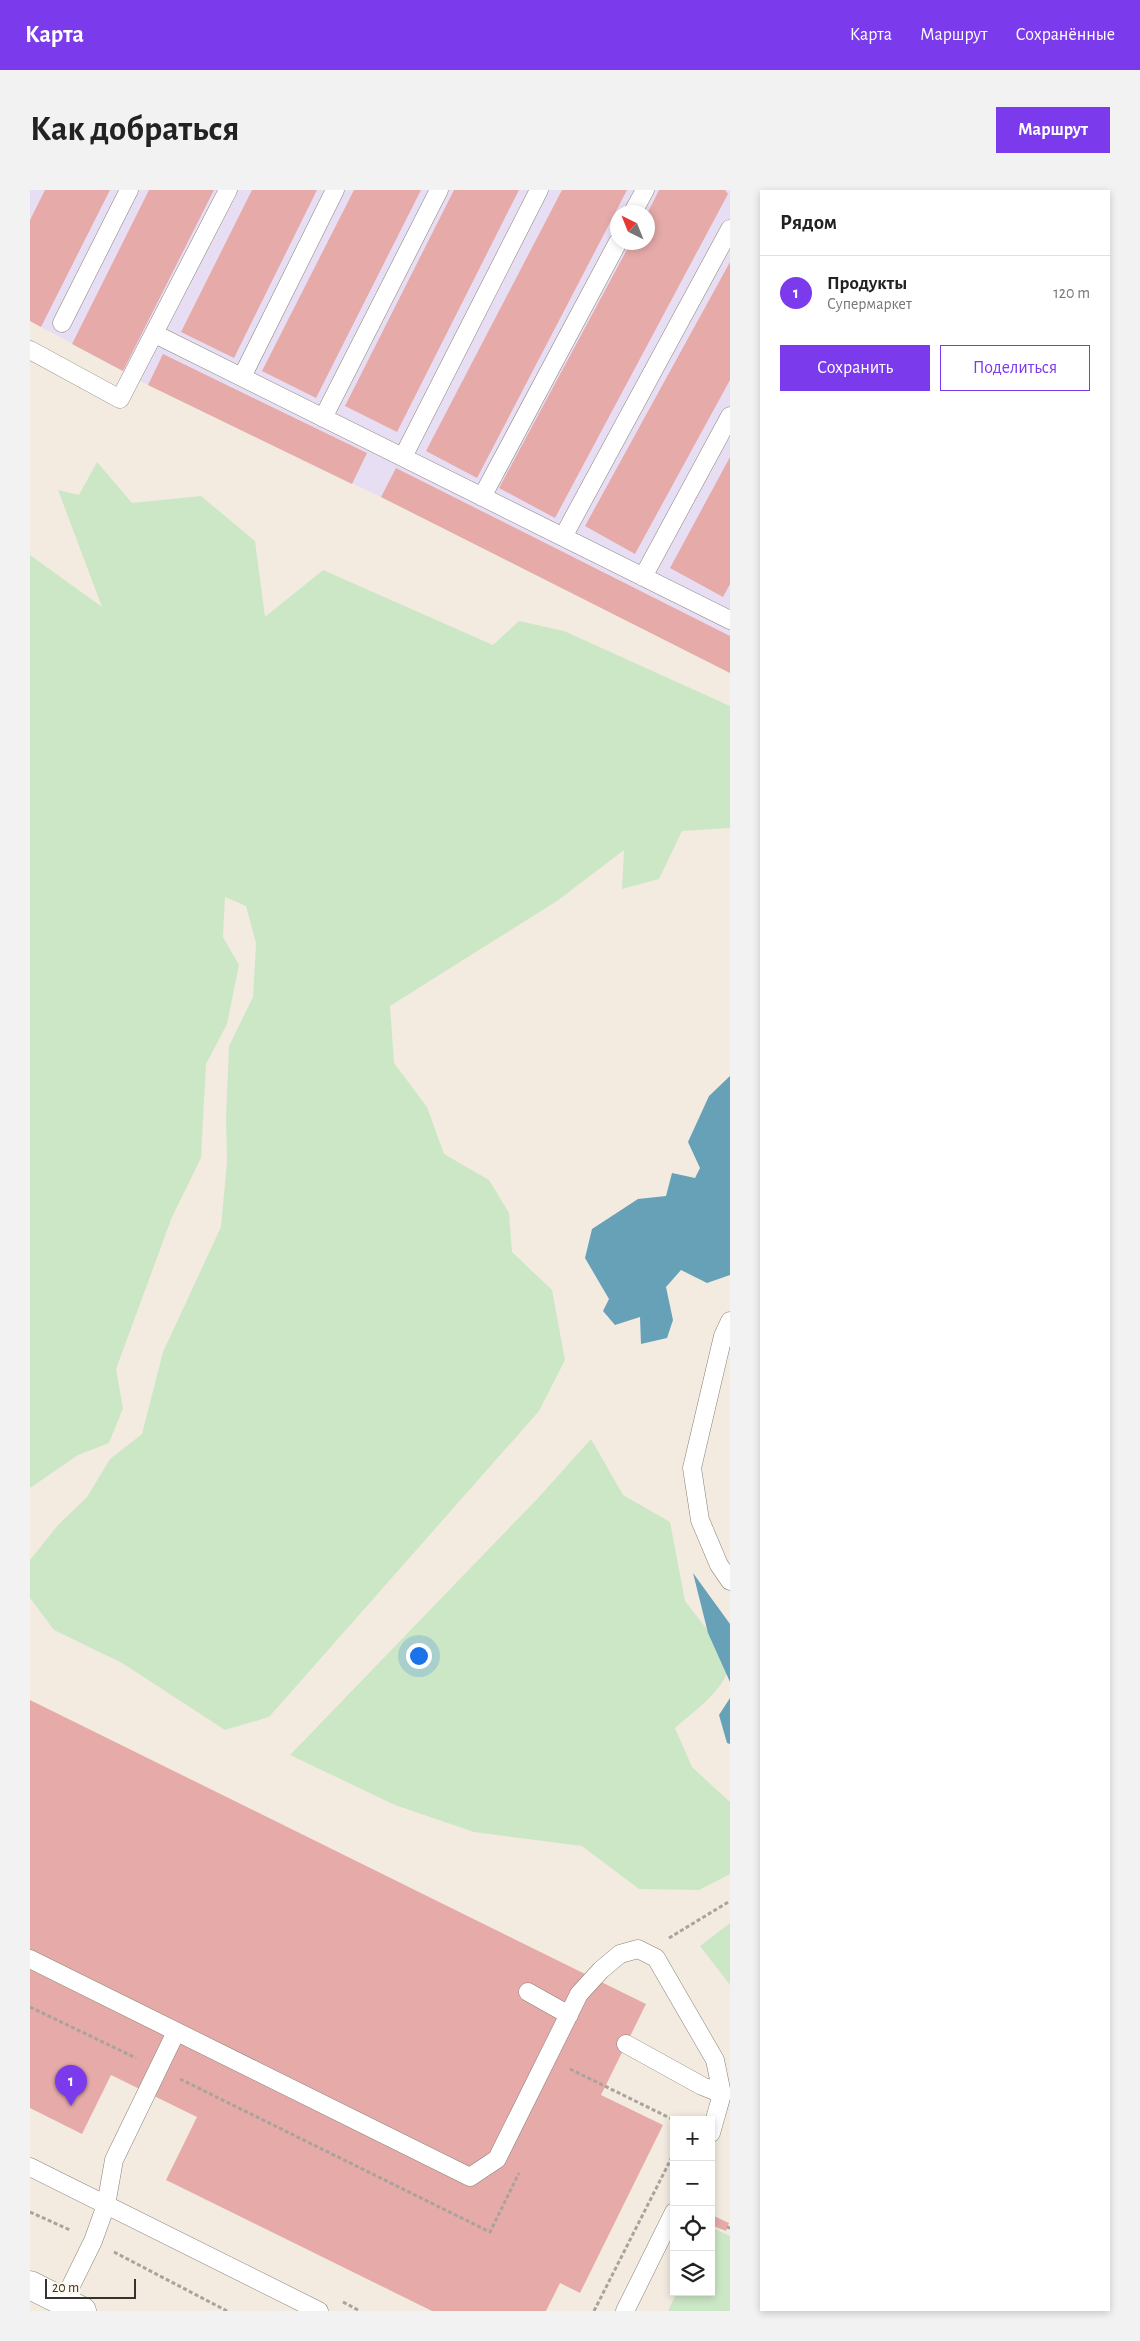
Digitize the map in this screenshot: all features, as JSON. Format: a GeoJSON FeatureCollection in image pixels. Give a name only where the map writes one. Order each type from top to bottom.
{"type":"FeatureCollection","features":[{"type":"Feature","properties":{"kind":"main road"},"geometry":{"type":"LineString","coordinates":[[30,2285],[72,2306]]}},
{"type":"Feature","properties":{"kind":"lane"},"geometry":{"type":"LineString","coordinates":[[62,323],[129,190]]}},
{"type":"Feature","properties":{"kind":"lane"},"geometry":{"type":"LineString","coordinates":[[30,350],[120,399],[228,190]]}},
{"type":"Feature","properties":{"kind":"lane"},"geometry":{"type":"LineString","coordinates":[[242,377],[335,190]]}},
{"type":"Feature","properties":{"kind":"lane"},"geometry":{"type":"LineString","coordinates":[[323,418],[438,190]]}},
{"type":"Feature","properties":{"kind":"lane"},"geometry":{"type":"LineString","coordinates":[[403,457],[539,190]]}},
{"type":"Feature","properties":{"kind":"lane"},"geometry":{"type":"LineString","coordinates":[[637,205],[645,190]]}},
{"type":"Feature","properties":{"kind":"lane"},"geometry":{"type":"LineString","coordinates":[[563,537],[730,229]]}},
{"type":"Feature","properties":{"kind":"lane"},"geometry":{"type":"LineString","coordinates":[[482,497],[614,250]]}},
{"type":"Feature","properties":{"kind":"lane"},"geometry":{"type":"LineString","coordinates":[[155,334],[730,620]]}},
{"type":"Feature","properties":{"kind":"lane"},"geometry":{"type":"LineString","coordinates":[[642,577],[730,416]]}},
{"type":"Feature","properties":{"kind":"lane"},"geometry":{"type":"LineString","coordinates":[[730,1321],[723,1336],[692,1468],[700,1520],[719,1565],[730,1581]]}},
{"type":"Feature","properties":{"kind":"lane"},"geometry":{"type":"LineString","coordinates":[[30,1959],[470,2178],[497,2159],[579,1994],[601,1970],[620,1954],[638,1949],[656,1958],[716,2060],[722,2094],[715,2119]]}},
{"type":"Feature","properties":{"kind":"lane"},"geometry":{"type":"LineString","coordinates":[[528,1992],[569,2015]]}},
{"type":"Feature","properties":{"kind":"lane"},"geometry":{"type":"LineString","coordinates":[[72,2306],[106,2205],[114,2160],[176,2032]]}},
{"type":"Feature","properties":{"kind":"lane"},"geometry":{"type":"LineString","coordinates":[[626,2044],[702,2086],[722,2094]]}},
{"type":"Feature","properties":{"kind":"lane"},"geometry":{"type":"LineString","coordinates":[[30,2167],[319,2311]]}},
{"type":"Feature","properties":{"kind":"lane"},"geometry":{"type":"LineString","coordinates":[[625,2311],[670,2220]]}},
{"type":"Feature","properties":{"kind":"path"},"geometry":{"type":"LineString","coordinates":[[648,1954],[675,1933],[730,1901]]}},
{"type":"Feature","properties":{"kind":"path"},"geometry":{"type":"LineString","coordinates":[[570,2069],[670,2118]]}},
{"type":"Feature","properties":{"kind":"path"},"geometry":{"type":"LineString","coordinates":[[594,2311],[670,2161]]}},
{"type":"Feature","properties":{"kind":"path"},"geometry":{"type":"LineString","coordinates":[[30,2212],[93,2240],[227,2311]]}},
{"type":"Feature","properties":{"kind":"shaded area"},"geometry":{"type":"Polygon","coordinates":[[[30,190],[730,190],[730,673],[381,497],[148,385],[30,321],[30,190]]]}},
{"type":"Feature","properties":{"kind":"green space"},"geometry":{"type":"Polygon","coordinates":[[[97,462],[132,503],[201,496],[255,541],[265,617],[323,570],[493,645],[519,621],[564,631],[730,706],[730,828],[682,831],[659,879],[622,889],[624,850],[557,901],[390,1006],[394,1063],[427,1107],[444,1154],[489,1180],[509,1213],[512,1252],[552,1290],[565,1360],[539,1411],[269,1717],[225,1730],[122,1663],[54,1630],[30,1598],[30,1560],[58,1525],[87,1497],[110,1459],[142,1434],[163,1352],[221,1227],[227,1162],[226,1118],[229,1046],[253,997],[256,943],[246,906],[225,897],[223,937],[239,965],[227,1024],[206,1064],[201,1158],[172,1217],[116,1369],[123,1408],[109,1443],[78,1455],[30,1488],[30,555],[102,607],[58,490],[79,495],[97,462]]]}},
{"type":"Feature","properties":{"kind":"green space"},"geometry":{"type":"Polygon","coordinates":[[[591,1439],[623,1495],[670,1522],[685,1601],[730,1659],[724,1679],[718,1689],[675,1728],[692,1767],[730,1802],[730,1874],[699,1890],[639,1889],[582,1846],[474,1832],[395,1805],[290,1755],[539,1497],[591,1439]]]}},
{"type":"Feature","properties":{"kind":"green space"},"geometry":{"type":"Polygon","coordinates":[[[730,1923],[730,1985],[700,1946],[730,1923]]]}},
{"type":"Feature","properties":{"kind":"green space"},"geometry":{"type":"Polygon","coordinates":[[[715,2229],[730,2236],[730,2311],[668,2311],[675,2296],[715,2296],[715,2229]]]}},
{"type":"Feature","properties":{"kind":"water"},"geometry":{"type":"Polygon","coordinates":[[[730,1076],[730,1275],[707,1283],[681,1270],[666,1287],[673,1320],[667,1338],[641,1344],[640,1317],[615,1325],[603,1311],[609,1299],[585,1258],[592,1229],[638,1199],[666,1196],[672,1173],[695,1178],[700,1168],[688,1142],[709,1096],[730,1076]]]}},
{"type":"Feature","properties":{"kind":"water"},"geometry":{"type":"Polygon","coordinates":[[[693,1573],[730,1624],[730,1682],[708,1633],[693,1573]]]}},
{"type":"Feature","properties":{"kind":"water"},"geometry":{"type":"Polygon","coordinates":[[[730,1698],[730,1744],[727,1743],[719,1715],[730,1698]]]}},
{"type":"Feature","properties":{"kind":"building"},"geometry":{"type":"Polygon","coordinates":[[[45,190],[110,190],[41,327],[30,321],[30,220],[45,190]]]}},
{"type":"Feature","properties":{"kind":"building"},"geometry":{"type":"Polygon","coordinates":[[[149,190],[214,190],[123,371],[72,344],[149,190]]]}},
{"type":"Feature","properties":{"kind":"building"},"geometry":{"type":"Polygon","coordinates":[[[252,190],[317,190],[234,358],[181,332],[252,190]]]}},
{"type":"Feature","properties":{"kind":"building"},"geometry":{"type":"Polygon","coordinates":[[[354,190],[421,190],[316,398],[262,371],[354,190]]]}},
{"type":"Feature","properties":{"kind":"building"},"geometry":{"type":"Polygon","coordinates":[[[454,190],[519,190],[397,432],[345,406],[454,190]]]}},
{"type":"Feature","properties":{"kind":"building"},"geometry":{"type":"Polygon","coordinates":[[[562,190],[627,190],[619,205],[610,205],[610,223],[477,478],[426,451],[562,190]]]}},
{"type":"Feature","properties":{"kind":"building"},"geometry":{"type":"Polygon","coordinates":[[[659,190],[725,190],[728,194],[555,518],[499,488],[627,250],[655,250],[655,205],[652,205],[659,190]]]}},
{"type":"Feature","properties":{"kind":"building"},"geometry":{"type":"Polygon","coordinates":[[[730,262],[730,380],[635,554],[585,526],[730,262]]]}},
{"type":"Feature","properties":{"kind":"building"},"geometry":{"type":"Polygon","coordinates":[[[163,354],[367,453],[352,484],[148,385],[163,354]]]}},
{"type":"Feature","properties":{"kind":"building"},"geometry":{"type":"Polygon","coordinates":[[[730,457],[730,584],[723,597],[670,568],[730,457]]]}},
{"type":"Feature","properties":{"kind":"building"},"geometry":{"type":"Polygon","coordinates":[[[396,468],[730,636],[730,673],[381,497],[396,468]]]}},
{"type":"Feature","properties":{"kind":"building"},"geometry":{"type":"Polygon","coordinates":[[[30,1700],[646,2004],[601,2095],[663,2125],[580,2293],[560,2283],[546,2311],[432,2311],[166,2180],[197,2117],[111,2075],[82,2134],[30,2108],[30,1700]]]}},
{"type":"Feature","properties":{"kind":"building"},"geometry":{"type":"Polygon","coordinates":[[[715,2216],[729,2223],[726,2231],[715,2227],[715,2216]]]}},
{"type":"Feature","properties":{"kind":"place","name":"Продукты"},"geometry":{"type":"Point","coordinates":[71,2106]}}]}
